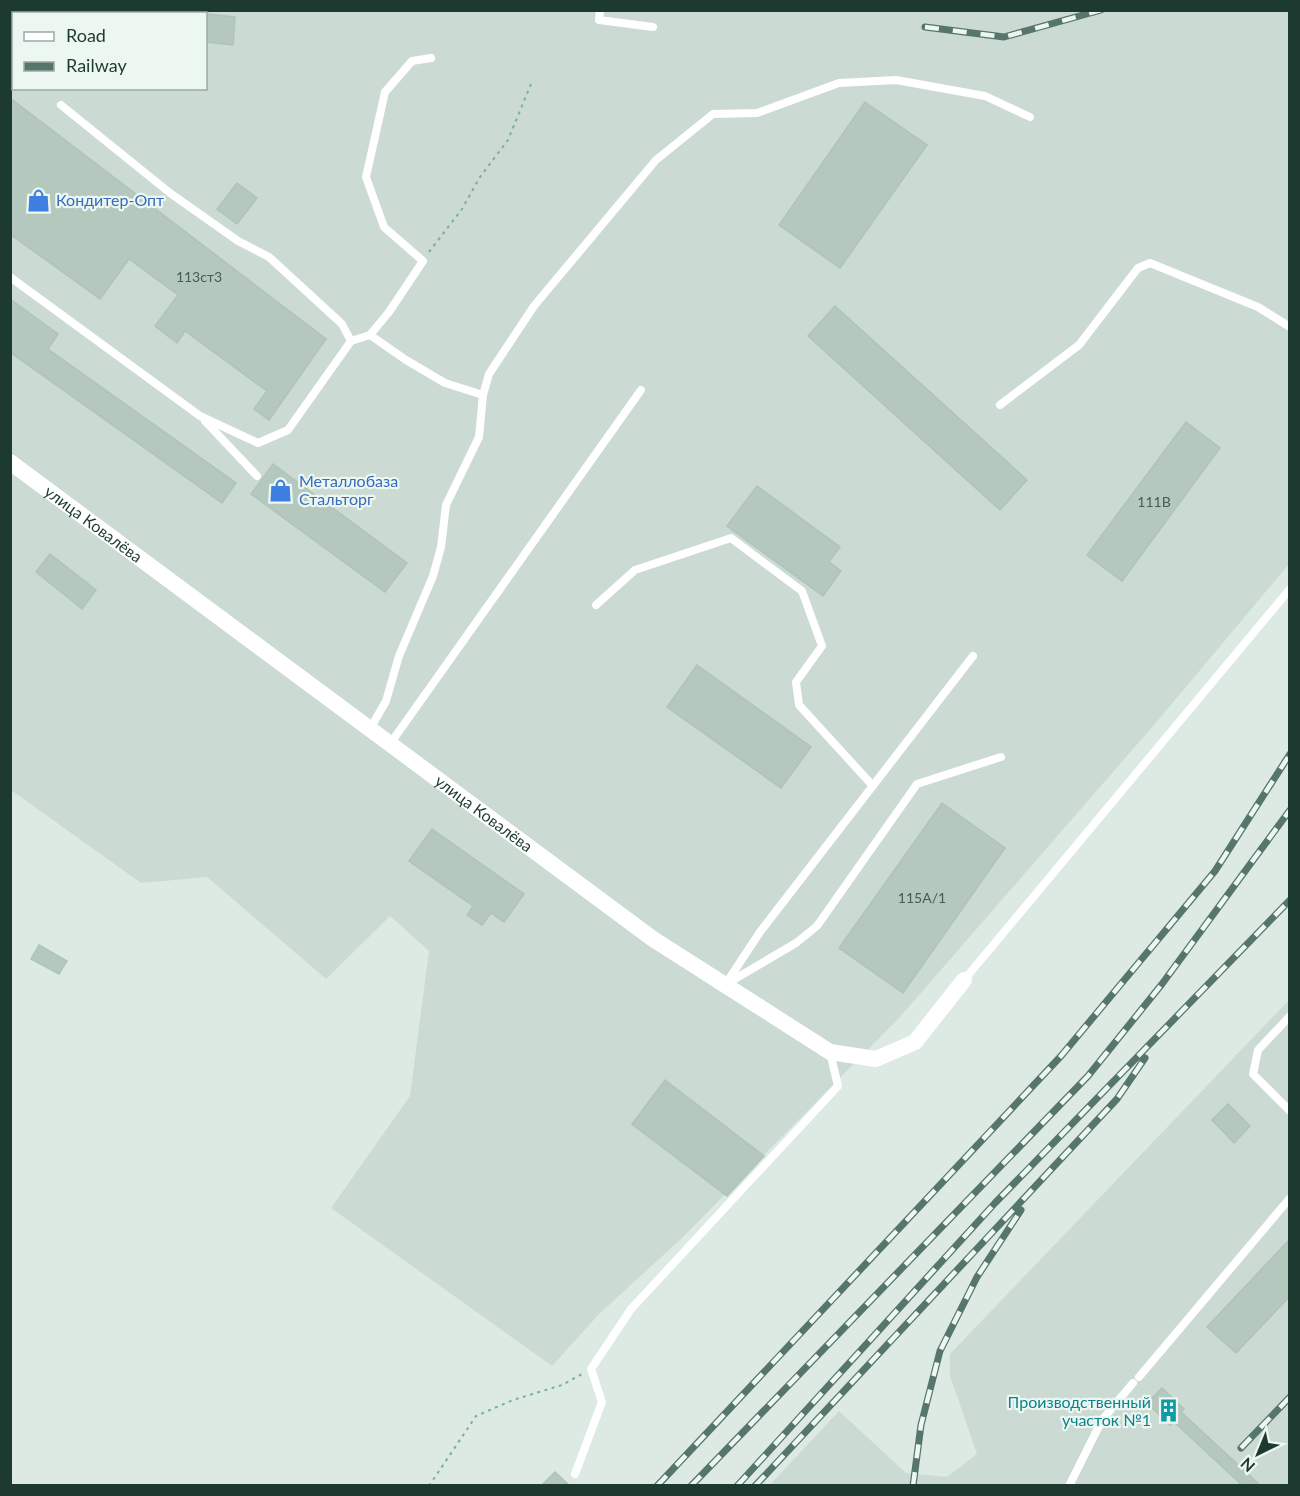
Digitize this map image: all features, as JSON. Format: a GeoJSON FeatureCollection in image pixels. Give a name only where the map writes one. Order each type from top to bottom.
{"type":"FeatureCollection","features":[{"type":"Feature","properties":{"kind":"street","name":"улица Ковалёва"},"geometry":{"type":"LineString","coordinates":[[10,462],[653,939],[830,1052],[876,1059],[915,1042],[964,980]]}},
{"type":"Feature","properties":{"kind":"lane"},"geometry":{"type":"LineString","coordinates":[[600,10],[599,20],[653,27]]}},
{"type":"Feature","properties":{"kind":"lane"},"geometry":{"type":"LineString","coordinates":[[200,416],[258,443],[288,430],[351,341],[370,336],[423,261],[384,227],[366,177],[385,92],[412,62],[431,58]]}},
{"type":"Feature","properties":{"kind":"lane"},"geometry":{"type":"LineString","coordinates":[[370,729],[386,701],[399,656],[433,576],[441,547],[446,505],[479,437],[483,395],[489,374],[534,306],[656,160],[713,114],[757,113],[839,83],[896,80],[985,96],[1030,117]]}},
{"type":"Feature","properties":{"kind":"lane"},"geometry":{"type":"LineString","coordinates":[[61,105],[170,193],[238,241],[269,257],[342,324],[351,341]]}},
{"type":"Feature","properties":{"kind":"lane"},"geometry":{"type":"LineString","coordinates":[[999,405],[1079,345],[1138,268],[1150,263],[1258,307],[1290,327]]}},
{"type":"Feature","properties":{"kind":"lane"},"geometry":{"type":"LineString","coordinates":[[10,277],[200,416],[257,476]]}},
{"type":"Feature","properties":{"kind":"lane"},"geometry":{"type":"LineString","coordinates":[[370,336],[445,383],[483,395]]}},
{"type":"Feature","properties":{"kind":"lane"},"geometry":{"type":"LineString","coordinates":[[390,744],[640,390]]}},
{"type":"Feature","properties":{"kind":"lane"},"geometry":{"type":"LineString","coordinates":[[596,605],[635,570],[731,538],[802,591],[822,646],[796,682],[799,705],[873,786]]}},
{"type":"Feature","properties":{"kind":"lane"},"geometry":{"type":"LineString","coordinates":[[964,980],[1290,589]]}},
{"type":"Feature","properties":{"kind":"lane"},"geometry":{"type":"LineString","coordinates":[[725,985],[760,932],[974,656]]}},
{"type":"Feature","properties":{"kind":"lane"},"geometry":{"type":"LineString","coordinates":[[725,985],[796,943],[817,926],[917,784],[1001,757]]}},
{"type":"Feature","properties":{"kind":"lane"},"geometry":{"type":"LineString","coordinates":[[1290,1016],[1258,1050],[1252,1074],[1290,1111]]}},
{"type":"Feature","properties":{"kind":"lane"},"geometry":{"type":"LineString","coordinates":[[575,1474],[602,1402],[591,1369],[631,1308],[838,1086],[830,1052]]}},
{"type":"Feature","properties":{"kind":"lane"},"geometry":{"type":"LineString","coordinates":[[1069,1485],[1102,1420],[1290,1198]]}},
{"type":"Feature","properties":{"kind":"path"},"geometry":{"type":"LineString","coordinates":[[423,261],[435,241],[462,209],[480,177],[508,140],[531,84]]}},
{"type":"Feature","properties":{"kind":"path"},"geometry":{"type":"LineString","coordinates":[[429,1485],[476,1416],[513,1400],[562,1385],[591,1369]]}},
{"type":"Feature","properties":{"kind":"shaded area"},"geometry":{"type":"Polygon","coordinates":[[[11,11],[1289,11],[1289,564],[1160,718],[899,1018],[683,1237],[599,1314],[552,1366],[331,1208],[410,1096],[429,951],[390,916],[326,979],[207,877],[141,883],[11,790],[11,11]]]}},
{"type":"Feature","properties":{"kind":"shaded area"},"geometry":{"type":"Polygon","coordinates":[[[1289,1000],[1289,1485],[769,1486],[839,1411],[906,1473],[947,1477],[977,1454],[950,1376],[950,1354],[1289,1000]]]}},
{"type":"Feature","properties":{"kind":"building"},"geometry":{"type":"Polygon","coordinates":[[[207,14],[235,17],[233,45],[207,42],[207,14]]]}},
{"type":"Feature","properties":{"kind":"building"},"geometry":{"type":"Polygon","coordinates":[[[10,98],[326,339],[269,420],[254,409],[267,391],[185,331],[177,343],[155,326],[178,295],[129,259],[100,299],[10,234],[10,98]]]}},
{"type":"Feature","properties":{"kind":"building"},"geometry":{"type":"Polygon","coordinates":[[[865,102],[927,145],[840,268],[779,225],[865,102]]]}},
{"type":"Feature","properties":{"kind":"building"},"geometry":{"type":"Polygon","coordinates":[[[237,183],[257,198],[237,224],[217,209],[237,183]]]}},
{"type":"Feature","properties":{"kind":"building"},"geometry":{"type":"Polygon","coordinates":[[[10,299],[58,334],[48,349],[236,483],[222,503],[10,352],[10,299]]]}},
{"type":"Feature","properties":{"kind":"building"},"geometry":{"type":"Polygon","coordinates":[[[835,306],[1027,480],[1000,510],[808,336],[835,306]]]}},
{"type":"Feature","properties":{"kind":"building"},"geometry":{"type":"Polygon","coordinates":[[[1186,422],[1220,448],[1122,581],[1087,555],[1186,422]]]}},
{"type":"Feature","properties":{"kind":"building"},"geometry":{"type":"Polygon","coordinates":[[[273,464],[407,563],[385,592],[251,494],[273,464]]]}},
{"type":"Feature","properties":{"kind":"building"},"geometry":{"type":"Polygon","coordinates":[[[757,486],[840,547],[829,562],[841,571],[823,596],[727,526],[757,486]]]}},
{"type":"Feature","properties":{"kind":"building"},"geometry":{"type":"Polygon","coordinates":[[[50,554],[96,590],[82,609],[36,572],[50,554]]]}},
{"type":"Feature","properties":{"kind":"building"},"geometry":{"type":"Polygon","coordinates":[[[697,665],[811,747],[781,788],[667,707],[697,665]]]}},
{"type":"Feature","properties":{"kind":"building"},"geometry":{"type":"Polygon","coordinates":[[[942,803],[1005,848],[903,993],[839,948],[942,803]]]}},
{"type":"Feature","properties":{"kind":"building"},"geometry":{"type":"Polygon","coordinates":[[[432,829],[524,894],[504,922],[491,913],[482,925],[467,915],[473,906],[409,861],[432,829]]]}},
{"type":"Feature","properties":{"kind":"building"},"geometry":{"type":"Polygon","coordinates":[[[39,945],[67,961],[59,974],[31,959],[39,945]]]}},
{"type":"Feature","properties":{"kind":"building"},"geometry":{"type":"Polygon","coordinates":[[[665,1080],[764,1156],[727,1196],[632,1124],[665,1080]]]}},
{"type":"Feature","properties":{"kind":"building"},"geometry":{"type":"Polygon","coordinates":[[[1228,1104],[1250,1126],[1234,1143],[1212,1120],[1228,1104]]]}},
{"type":"Feature","properties":{"kind":"building"},"geometry":{"type":"Polygon","coordinates":[[[1290,1239],[1290,1296],[1236,1353],[1207,1327],[1290,1239]]]}},
{"type":"Feature","properties":{"kind":"building","name":"Производственный участок №1"},"geometry":{"type":"Polygon","coordinates":[[[1162,1388],[1184,1409],[1181,1412],[1260,1485],[1242,1485],[1173,1421],[1170,1425],[1147,1403],[1162,1388]]]}},
{"type":"Feature","properties":{"kind":"building"},"geometry":{"type":"Polygon","coordinates":[[[555,1472],[569,1485],[542,1485],[555,1472]]]}},
{"type":"Feature","properties":{"kind":"railway"},"geometry":{"type":"LineString","coordinates":[[925,27],[1004,37],[1101,10]]}},
{"type":"Feature","properties":{"kind":"railway"},"geometry":{"type":"LineString","coordinates":[[657,1486],[1061,1056],[1215,871],[1290,754]]}},
{"type":"Feature","properties":{"kind":"railway"},"geometry":{"type":"LineString","coordinates":[[691,1486],[1088,1076],[1162,984],[1290,810]]}},
{"type":"Feature","properties":{"kind":"railway"},"geometry":{"type":"LineString","coordinates":[[737,1486],[995,1203],[1290,900]]}},
{"type":"Feature","properties":{"kind":"railway"},"geometry":{"type":"LineString","coordinates":[[755,1486],[1117,1099],[1145,1058]]}},
{"type":"Feature","properties":{"kind":"railway"},"geometry":{"type":"LineString","coordinates":[[913,1486],[921,1425],[940,1351],[977,1277],[1021,1210]]}},
{"type":"Feature","properties":{"kind":"railway"},"geometry":{"type":"LineString","coordinates":[[1241,1448],[1290,1397]]}},
{"type":"Feature","properties":{"kind":"place","name":"Кондитер-Опт"},"geometry":{"type":"Point","coordinates":[38,200]}},
{"type":"Feature","properties":{"kind":"place","name":"Металлобаза Стальторг"},"geometry":{"type":"Point","coordinates":[281,490]}},
{"type":"Feature","properties":{"kind":"place","name":"Производственный участок №1"},"geometry":{"type":"Point","coordinates":[1169,1411]}}]}
